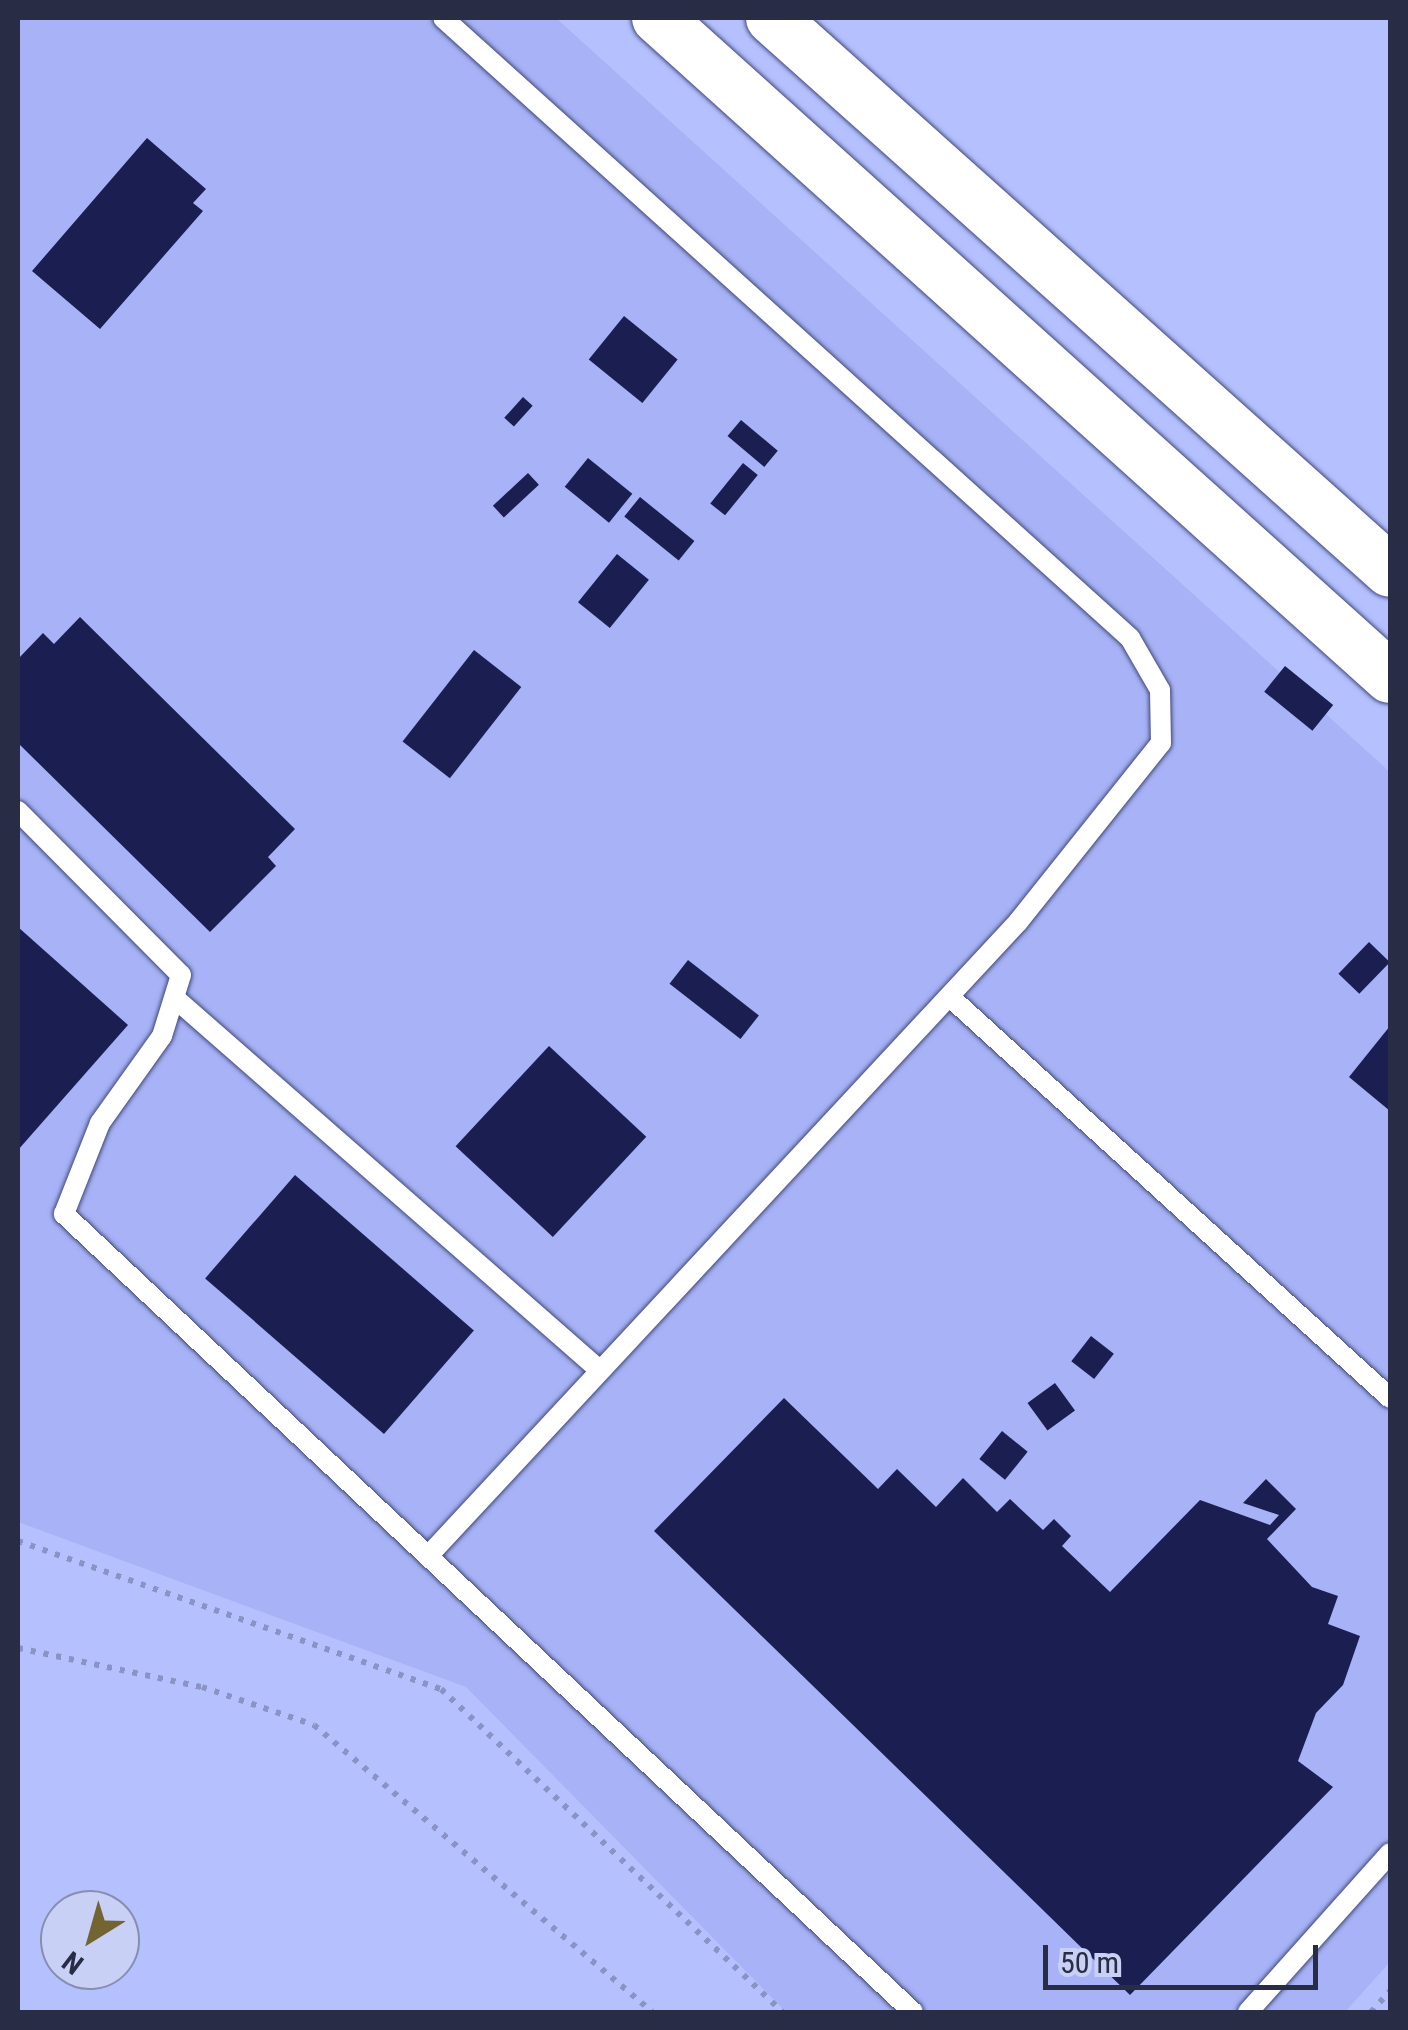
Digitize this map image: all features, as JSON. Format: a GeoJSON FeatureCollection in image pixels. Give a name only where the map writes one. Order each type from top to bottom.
{"type":"FeatureCollection","features":[{"type":"Feature","properties":{"kind":"main road"},"geometry":{"type":"LineString","coordinates":[[658,18],[1390,677]]}},
{"type":"Feature","properties":{"kind":"main road"},"geometry":{"type":"LineString","coordinates":[[772,18],[1390,571]]}},
{"type":"Feature","properties":{"kind":"lane"},"geometry":{"type":"LineString","coordinates":[[429,1554],[596,1367],[950,997],[1161,744],[1160,690],[1130,638],[443,18]]}},
{"type":"Feature","properties":{"kind":"lane"},"geometry":{"type":"LineString","coordinates":[[18,811],[181,974],[177,1000],[162,1036],[100,1123],[64,1214],[912,2012]]}},
{"type":"Feature","properties":{"kind":"lane"},"geometry":{"type":"LineString","coordinates":[[950,997],[1390,1398]]}},
{"type":"Feature","properties":{"kind":"lane"},"geometry":{"type":"LineString","coordinates":[[177,1000],[596,1367]]}},
{"type":"Feature","properties":{"kind":"lane"},"geometry":{"type":"LineString","coordinates":[[1248,2012],[1390,1853]]}},
{"type":"Feature","properties":{"kind":"path"},"geometry":{"type":"LineString","coordinates":[[18,1541],[441,1689],[782,2012]]}},
{"type":"Feature","properties":{"kind":"path"},"geometry":{"type":"LineString","coordinates":[[18,1648],[202,1687],[314,1725],[652,2012]]}},
{"type":"Feature","properties":{"kind":"path"},"geometry":{"type":"LineString","coordinates":[[1371,2012],[1390,1992]]}},
{"type":"Feature","properties":{"kind":"shaded area"},"geometry":{"type":"Polygon","coordinates":[[[18,18],[556,18],[1390,772],[1390,1962],[1345,2012],[786,2012],[466,1687],[18,1522],[18,18]]]}},
{"type":"Feature","properties":{"kind":"building"},"geometry":{"type":"Polygon","coordinates":[[[147,138],[206,189],[193,203],[203,211],[100,329],[32,271],[147,138]]]}},
{"type":"Feature","properties":{"kind":"building"},"geometry":{"type":"Polygon","coordinates":[[[624,316],[678,359],[642,403],[589,360],[624,316]]]}},
{"type":"Feature","properties":{"kind":"building"},"geometry":{"type":"Polygon","coordinates":[[[523,397],[533,406],[514,427],[504,418],[523,397]]]}},
{"type":"Feature","properties":{"kind":"building"},"geometry":{"type":"Polygon","coordinates":[[[741,420],[778,451],[764,467],[728,436],[741,420]]]}},
{"type":"Feature","properties":{"kind":"building"},"geometry":{"type":"Polygon","coordinates":[[[588,458],[632,494],[609,523],[565,487],[588,458]]]}},
{"type":"Feature","properties":{"kind":"building"},"geometry":{"type":"Polygon","coordinates":[[[743,463],[758,475],[725,515],[710,503],[743,463]]]}},
{"type":"Feature","properties":{"kind":"building"},"geometry":{"type":"Polygon","coordinates":[[[528,473],[539,485],[504,517],[493,506],[528,473]]]}},
{"type":"Feature","properties":{"kind":"building"},"geometry":{"type":"Polygon","coordinates":[[[640,497],[694,541],[679,560],[624,516],[640,497]]]}},
{"type":"Feature","properties":{"kind":"building"},"geometry":{"type":"Polygon","coordinates":[[[617,554],[649,580],[610,628],[578,602],[617,554]]]}},
{"type":"Feature","properties":{"kind":"building"},"geometry":{"type":"Polygon","coordinates":[[[80,617],[295,829],[268,857],[276,866],[210,932],[18,743],[18,659],[43,633],[54,644],[80,617]]]}},
{"type":"Feature","properties":{"kind":"building"},"geometry":{"type":"Polygon","coordinates":[[[474,650],[521,687],[450,778],[403,741],[474,650]]]}},
{"type":"Feature","properties":{"kind":"building"},"geometry":{"type":"Polygon","coordinates":[[[1285,666],[1333,705],[1312,731],[1264,692],[1285,666]]]}},
{"type":"Feature","properties":{"kind":"building"},"geometry":{"type":"Polygon","coordinates":[[[18,927],[128,1025],[18,1150],[18,927]]]}},
{"type":"Feature","properties":{"kind":"building"},"geometry":{"type":"Polygon","coordinates":[[[1369,942],[1390,962],[1359,994],[1338,974],[1369,942]]]}},
{"type":"Feature","properties":{"kind":"building"},"geometry":{"type":"Polygon","coordinates":[[[688,960],[759,1015],[740,1039],[670,984],[688,960]]]}},
{"type":"Feature","properties":{"kind":"building"},"geometry":{"type":"Polygon","coordinates":[[[1390,1026],[1390,1111],[1349,1077],[1390,1026]]]}},
{"type":"Feature","properties":{"kind":"building"},"geometry":{"type":"Polygon","coordinates":[[[549,1046],[646,1137],[553,1237],[456,1146],[549,1046]]]}},
{"type":"Feature","properties":{"kind":"building"},"geometry":{"type":"Polygon","coordinates":[[[295,1175],[474,1330],[384,1434],[205,1278],[295,1175]]]}},
{"type":"Feature","properties":{"kind":"building"},"geometry":{"type":"Polygon","coordinates":[[[1091,1336],[1114,1354],[1094,1379],[1071,1361],[1091,1336]]]}},
{"type":"Feature","properties":{"kind":"building"},"geometry":{"type":"Polygon","coordinates":[[[1055,1383],[1075,1411],[1047,1430],[1027,1403],[1055,1383]]]}},
{"type":"Feature","properties":{"kind":"building"},"geometry":{"type":"Polygon","coordinates":[[[784,1398],[878,1489],[897,1469],[936,1507],[963,1478],[997,1512],[1010,1499],[1043,1530],[1054,1519],[1071,1536],[1062,1546],[1110,1592],[1200,1500],[1270,1525],[1279,1515],[1243,1503],[1266,1479],[1296,1509],[1267,1539],[1312,1587],[1338,1596],[1328,1624],[1360,1636],[1343,1685],[1316,1713],[1298,1761],[1333,1787],[1130,1995],[654,1531],[784,1398]]]}},
{"type":"Feature","properties":{"kind":"building"},"geometry":{"type":"Polygon","coordinates":[[[1002,1431],[1028,1452],[1005,1480],[979,1459],[1002,1431]]]}}]}
